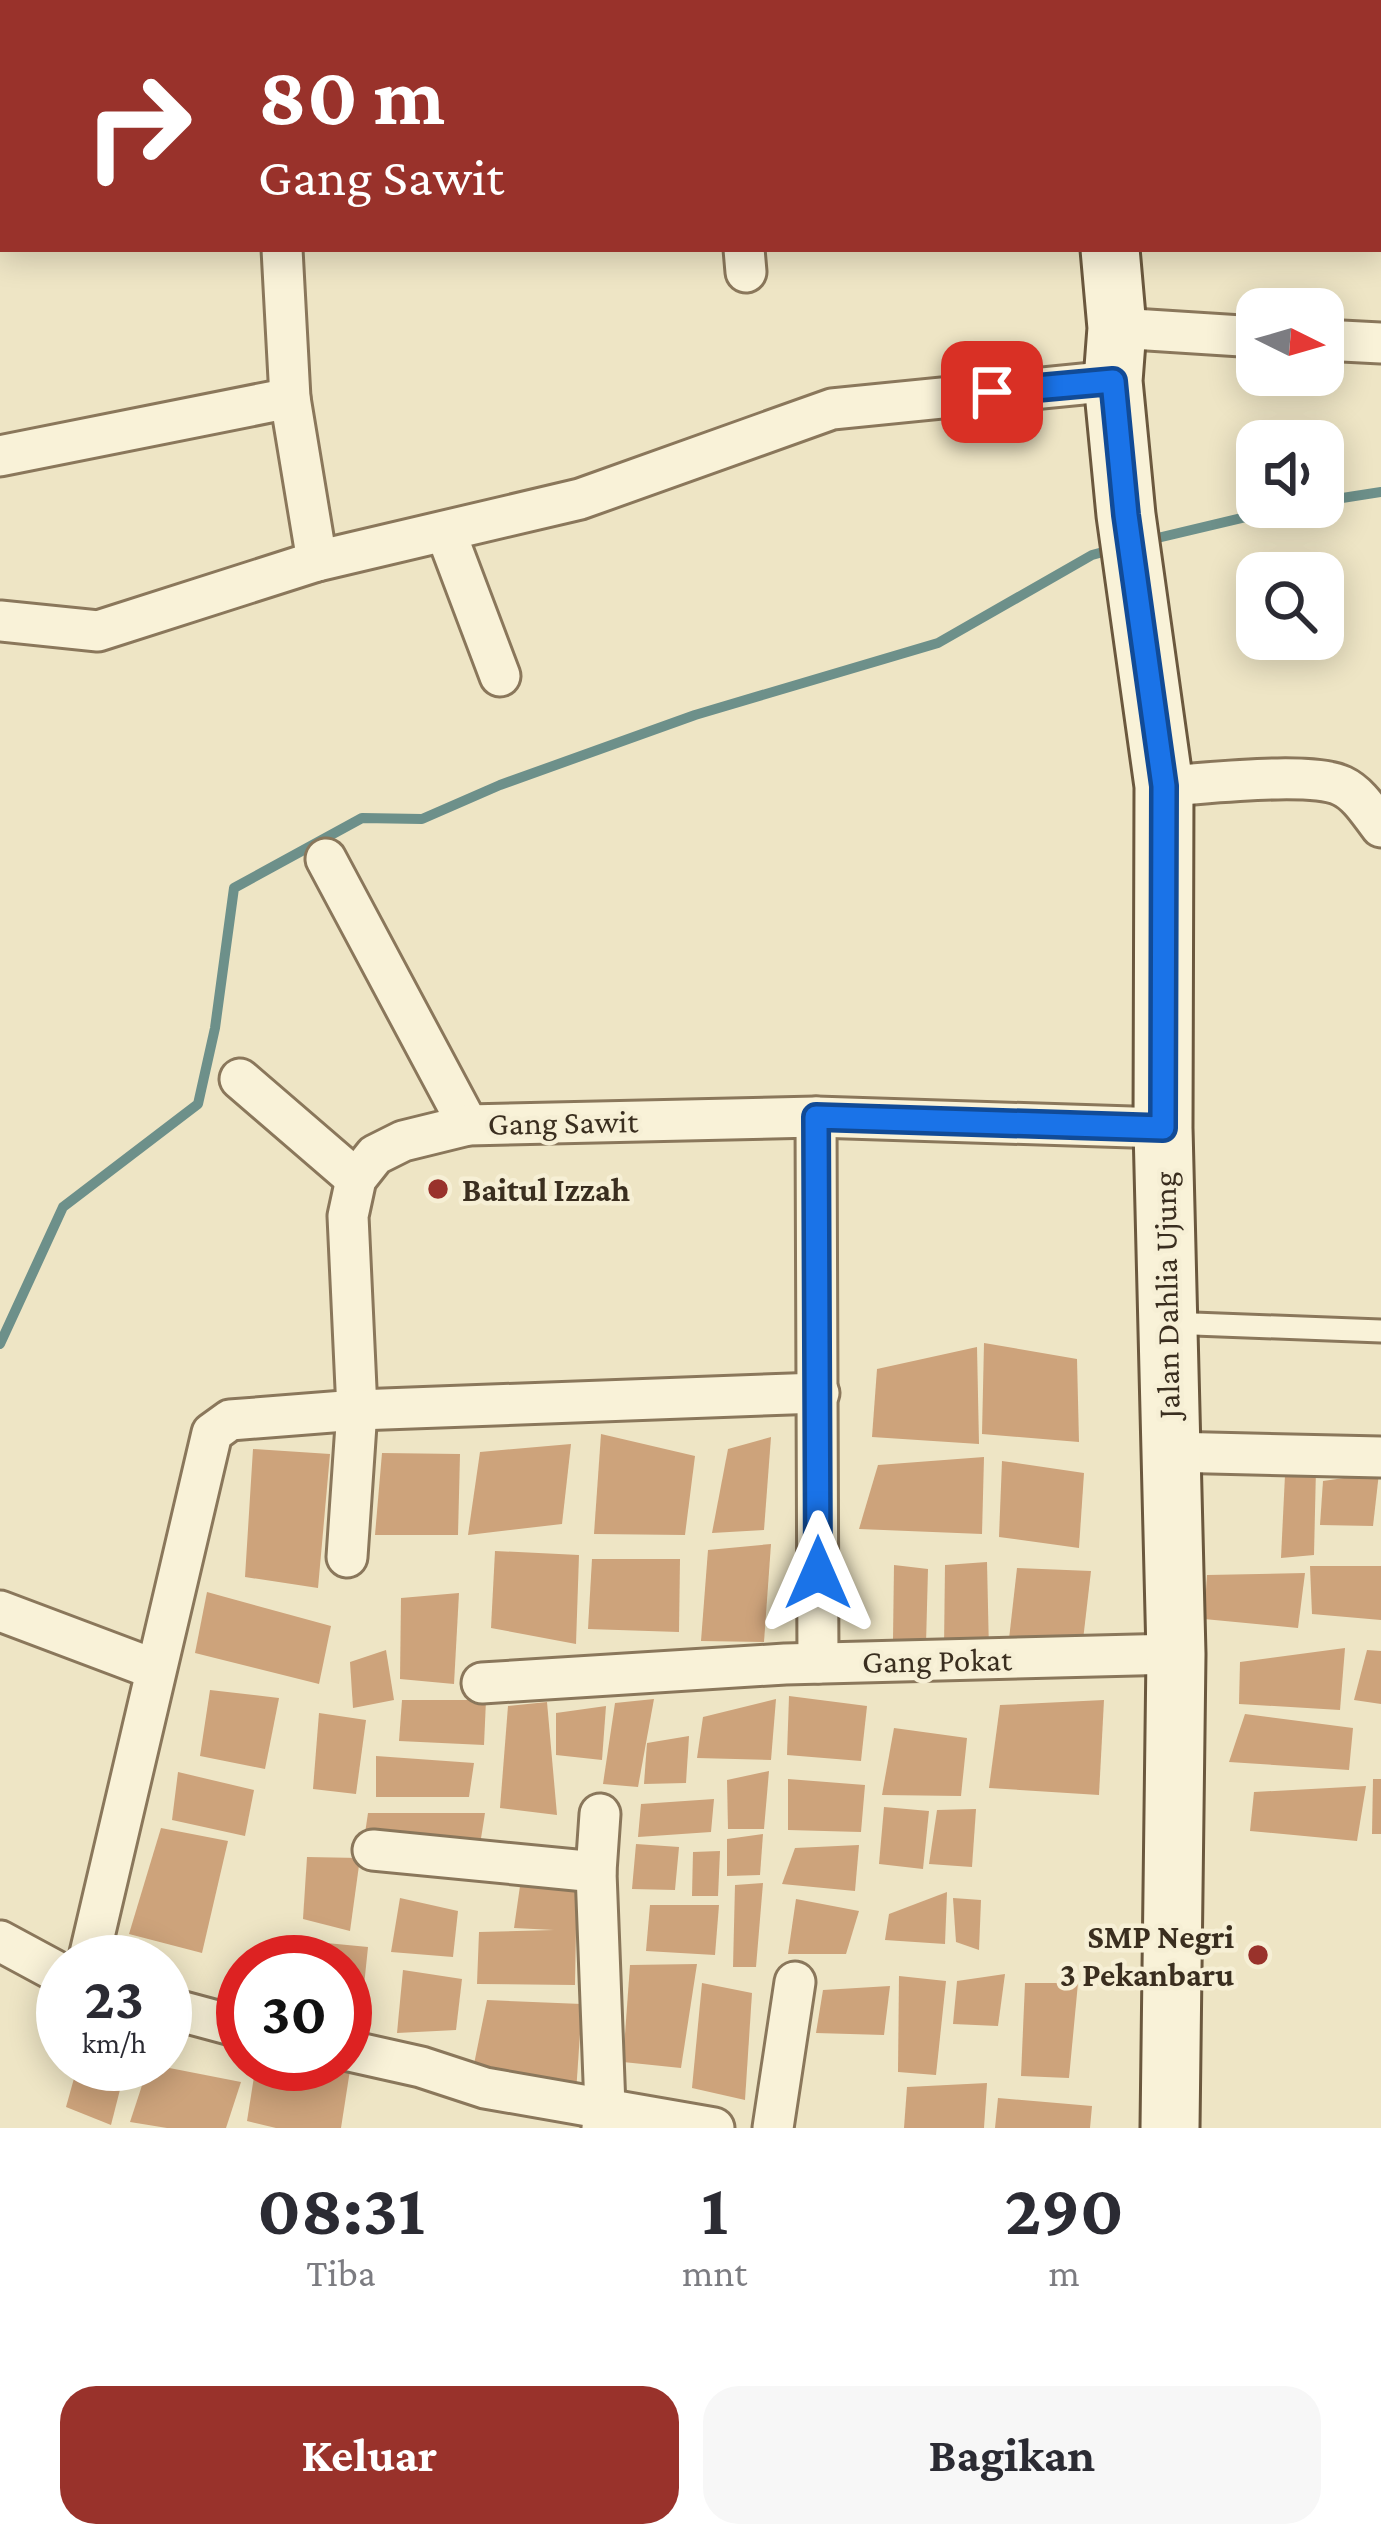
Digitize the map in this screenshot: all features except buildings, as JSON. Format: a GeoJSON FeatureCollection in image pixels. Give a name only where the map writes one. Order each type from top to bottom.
{"type":"FeatureCollection","features":[{"type":"Feature","properties":{"kind":"main road","name":"Jalan Dahlia Ujung"},"geometry":{"type":"LineString","coordinates":[[1110,252],[1126,515],[1164,786],[1163,1128],[1176,1654],[1170,2128]]}},
{"type":"Feature","properties":{"kind":"street"},"geometry":{"type":"LineString","coordinates":[[282,252],[290,398],[317,561]]}},
{"type":"Feature","properties":{"kind":"street"},"geometry":{"type":"LineString","coordinates":[[0,621],[98,631],[317,561],[580,499],[832,410],[1115,354],[1236,340]]}},
{"type":"Feature","properties":{"kind":"street"},"geometry":{"type":"LineString","coordinates":[[1344,341],[1381,343]]}},
{"type":"Feature","properties":{"kind":"street"},"geometry":{"type":"LineString","coordinates":[[0,456],[290,398]]}},
{"type":"Feature","properties":{"kind":"street"},"geometry":{"type":"LineString","coordinates":[[446,533],[500,676]]}},
{"type":"Feature","properties":{"kind":"street"},"geometry":{"type":"LineString","coordinates":[[1164,786],[1316,780],[1342,786],[1381,827]]}},
{"type":"Feature","properties":{"kind":"street","name":"Gang Sawit"},"geometry":{"type":"LineString","coordinates":[[326,859],[468,1125],[816,1117],[1163,1128]]}},
{"type":"Feature","properties":{"kind":"street"},"geometry":{"type":"LineString","coordinates":[[240,1079],[356,1178]]}},
{"type":"Feature","properties":{"kind":"street"},"geometry":{"type":"LineString","coordinates":[[816,1117],[818,1663]]}},
{"type":"Feature","properties":{"kind":"street"},"geometry":{"type":"LineString","coordinates":[[347,1557],[357,1411],[347,1258],[348,1216],[356,1178],[375,1155],[403,1141],[468,1125]]}},
{"type":"Feature","properties":{"kind":"street"},"geometry":{"type":"LineString","coordinates":[[94,1935],[212,1433],[230,1420],[357,1411],[819,1393]]}},
{"type":"Feature","properties":{"kind":"street"},"geometry":{"type":"LineString","coordinates":[[1169,1452],[1381,1457]]}},
{"type":"Feature","properties":{"kind":"street"},"geometry":{"type":"LineString","coordinates":[[0,1611],[154,1669]]}},
{"type":"Feature","properties":{"kind":"street","name":"Gang Pokat"},"geometry":{"type":"LineString","coordinates":[[482,1683],[818,1663],[1176,1654]]}},
{"type":"Feature","properties":{"kind":"street"},"geometry":{"type":"LineString","coordinates":[[600,1814],[596,1872],[604,2118]]}},
{"type":"Feature","properties":{"kind":"street"},"geometry":{"type":"LineString","coordinates":[[373,1850],[596,1872]]}},
{"type":"Feature","properties":{"kind":"street"},"geometry":{"type":"LineString","coordinates":[[0,1941],[36,1960]]}},
{"type":"Feature","properties":{"kind":"street"},"geometry":{"type":"LineString","coordinates":[[773,2128],[795,1982]]}},
{"type":"Feature","properties":{"kind":"street"},"geometry":{"type":"LineString","coordinates":[[372,2056],[604,2118],[714,2128]]}},
{"type":"Feature","properties":{"kind":"lane"},"geometry":{"type":"LineString","coordinates":[[1168,1322],[1381,1331]]}},
{"type":"Feature","properties":{"kind":"waterway"},"geometry":{"type":"LineString","coordinates":[[1344,498],[1381,492]]}},
{"type":"Feature","properties":{"kind":"waterway"},"geometry":{"type":"LineString","coordinates":[[1149,540],[1236,519]]}},
{"type":"Feature","properties":{"kind":"waterway"},"geometry":{"type":"LineString","coordinates":[[0,1344],[63,1207],[198,1104],[215,1028],[234,888],[362,818],[422,819],[500,785],[695,715],[938,643],[1092,555],[1114,549]]}},
{"type":"Feature","properties":{"kind":"place","name":"Baitul Izzah"},"geometry":{"type":"Point","coordinates":[438,1189]}},
{"type":"Feature","properties":{"kind":"place","name":"SMP Negri 3 Pekanbaru"},"geometry":{"type":"Point","coordinates":[1258,1955]}},
{"type":"Feature","properties":{"kind":"route"},"geometry":{"type":"LineString","coordinates":[[818,1573],[816,1117],[1163,1128],[1164,786],[1126,515],[1113,381],[992,392]]}}]}
